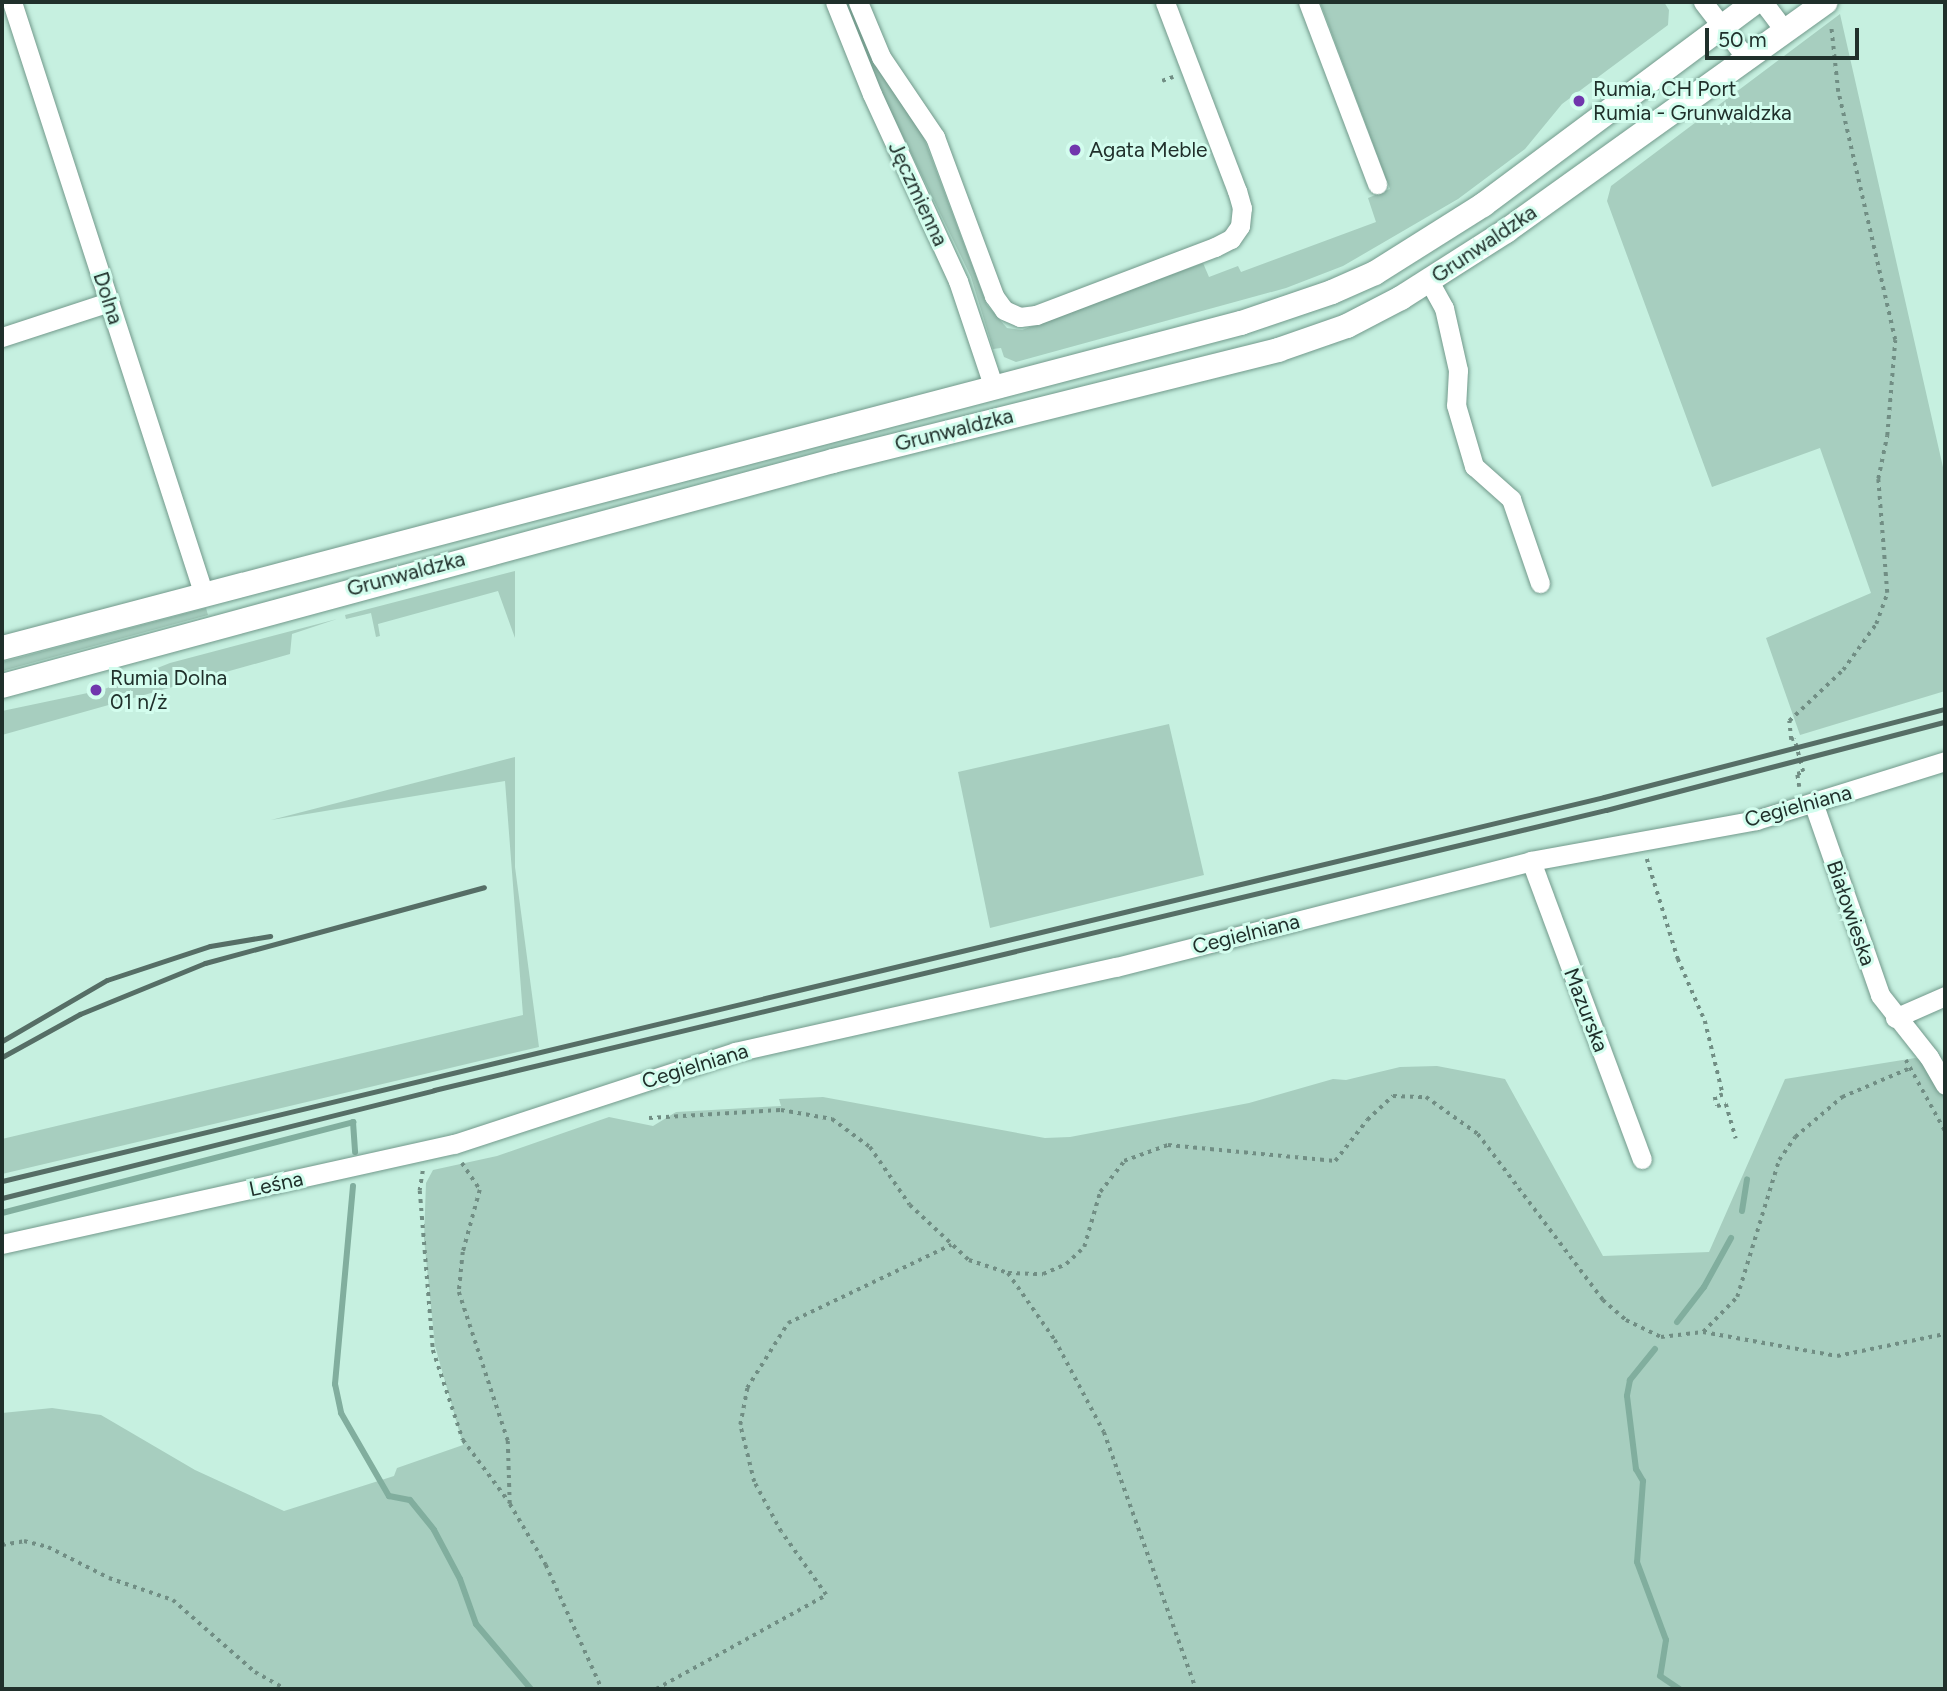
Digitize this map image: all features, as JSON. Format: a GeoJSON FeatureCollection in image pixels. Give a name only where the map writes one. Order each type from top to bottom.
{"type":"FeatureCollection","features":[{"type":"Feature","properties":{"kind":"main road","name":"Grunwaldzka"},"geometry":{"type":"LineString","coordinates":[[2,648],[1241,323],[1375,273],[1483,205],[1755,2]]}},
{"type":"Feature","properties":{"kind":"main road","name":"Grunwaldzka"},"geometry":{"type":"LineString","coordinates":[[2,686],[882,448],[1278,350],[1347,326],[1429,281],[1785,31],[1829,9]]}},
{"type":"Feature","properties":{"kind":"street","name":"Dolna"},"geometry":{"type":"LineString","coordinates":[[12,2],[204,595]]}},
{"type":"Feature","properties":{"kind":"street","name":"Jęczmienna"},"geometry":{"type":"LineString","coordinates":[[835,2],[872,94],[958,281],[994,388]]}},
{"type":"Feature","properties":{"kind":"street"},"geometry":{"type":"LineString","coordinates":[[858,2],[881,57],[934,137],[995,296],[1004,310],[1020,317],[1036,315],[1215,247],[1231,239],[1240,226],[1242,208],[1237,191],[1165,2]]}},
{"type":"Feature","properties":{"kind":"street"},"geometry":{"type":"LineString","coordinates":[[1308,2],[1377,184]]}},
{"type":"Feature","properties":{"kind":"street"},"geometry":{"type":"LineString","coordinates":[[1703,2],[1747,59]]}},
{"type":"Feature","properties":{"kind":"street"},"geometry":{"type":"LineString","coordinates":[[1763,2],[1785,31]]}},
{"type":"Feature","properties":{"kind":"street"},"geometry":{"type":"LineString","coordinates":[[1429,281],[1444,307],[1458,370],[1456,405],[1474,466],[1511,499],[1540,583]]}},
{"type":"Feature","properties":{"kind":"street"},"geometry":{"type":"LineString","coordinates":[[2,337],[109,302]]}},
{"type":"Feature","properties":{"kind":"street","name":"Cegielniana"},"geometry":{"type":"LineString","coordinates":[[549,1116],[735,1052],[1141,961],[1531,861],[1814,805],[1945,761]]}},
{"type":"Feature","properties":{"kind":"street","name":"Białowieska"},"geometry":{"type":"LineString","coordinates":[[1814,805],[1880,995],[1895,1018],[1929,1057],[1945,1086]]}},
{"type":"Feature","properties":{"kind":"street","name":"Mazurska"},"geometry":{"type":"LineString","coordinates":[[1531,861],[1642,1158]]}},
{"type":"Feature","properties":{"kind":"street"},"geometry":{"type":"LineString","coordinates":[[1895,1018],[1945,996]]}},
{"type":"Feature","properties":{"kind":"street","name":"Leśna"},"geometry":{"type":"LineString","coordinates":[[2,1244],[454,1144],[549,1116]]}},
{"type":"Feature","properties":{"kind":"path"},"geometry":{"type":"LineString","coordinates":[[1789,790],[1801,786],[1797,774],[1802,772],[1794,739],[1790,740],[1789,722],[1843,670],[1877,624],[1887,593],[1878,479],[1887,436],[1895,340],[1838,92],[1830,43],[1829,9]]}},
{"type":"Feature","properties":{"kind":"path"},"geometry":{"type":"LineString","coordinates":[[1645,853],[1678,959],[1704,1021],[1723,1095],[1715,1097],[1717,1106],[1726,1104],[1736,1139]]}},
{"type":"Feature","properties":{"kind":"path"},"geometry":{"type":"LineString","coordinates":[[1703,1332],[1737,1297],[1779,1160],[1795,1137],[1842,1097],[1908,1069]]}},
{"type":"Feature","properties":{"kind":"path"},"geometry":{"type":"LineString","coordinates":[[649,1118],[782,1110],[832,1119],[870,1147],[910,1205],[969,1259],[1007,1273],[1043,1274],[1066,1264],[1084,1247],[1100,1192],[1124,1161],[1168,1145],[1335,1161],[1367,1120],[1394,1096],[1426,1097],[1478,1134],[1603,1300],[1626,1320],[1661,1336],[1703,1332],[1837,1356],[1945,1334]]}},
{"type":"Feature","properties":{"kind":"path"},"geometry":{"type":"LineString","coordinates":[[457,1157],[480,1190],[463,1252],[459,1292],[508,1441],[510,1504]]}},
{"type":"Feature","properties":{"kind":"path"},"geometry":{"type":"LineString","coordinates":[[424,1165],[420,1191],[433,1350],[463,1440],[510,1504],[546,1565],[602,1689]]}},
{"type":"Feature","properties":{"kind":"path"},"geometry":{"type":"LineString","coordinates":[[656,1689],[826,1595],[754,1482],[740,1425],[747,1388],[788,1323],[951,1245]]}},
{"type":"Feature","properties":{"kind":"path"},"geometry":{"type":"LineString","coordinates":[[1007,1273],[1055,1340],[1104,1432],[1196,1689]]}},
{"type":"Feature","properties":{"kind":"path"},"geometry":{"type":"LineString","coordinates":[[2,1545],[24,1541],[48,1547],[109,1578],[173,1600],[255,1672],[286,1689]]}},
{"type":"Feature","properties":{"kind":"green space"},"geometry":{"type":"Polygon","coordinates":[[[845,2],[850,2],[874,64],[922,133],[987,305],[1007,328],[1022,330],[1203,263],[1209,277],[1238,266],[1241,272],[1376,222],[1368,198],[1390,189],[1320,2],[1664,2],[1669,10],[1668,25],[1562,104],[1525,149],[1458,199],[1343,266],[1286,288],[1016,362],[1004,357],[1001,348],[993,349],[971,277],[875,79],[845,2]]]}},
{"type":"Feature","properties":{"kind":"green space"},"geometry":{"type":"Polygon","coordinates":[[[1840,14],[1945,476],[1945,691],[1800,735],[1766,638],[1871,593],[1820,448],[1712,487],[1607,201],[1611,186],[1840,14]]]}},
{"type":"Feature","properties":{"kind":"green space"},"geometry":{"type":"Polygon","coordinates":[[[515,571],[515,638],[498,591],[378,624],[380,636],[376,637],[371,613],[346,619],[345,615],[515,571]]]}},
{"type":"Feature","properties":{"kind":"green space"},"geometry":{"type":"Polygon","coordinates":[[[206,608],[208,615],[2,671],[2,662],[206,608]]]}},
{"type":"Feature","properties":{"kind":"green space"},"geometry":{"type":"Polygon","coordinates":[[[337,619],[292,634],[290,654],[2,735],[2,711],[102,690],[170,663],[337,619]]]}},
{"type":"Feature","properties":{"kind":"green space"},"geometry":{"type":"Polygon","coordinates":[[[1169,724],[1204,875],[990,928],[958,772],[1169,724]]]}},
{"type":"Feature","properties":{"kind":"green space"},"geometry":{"type":"Polygon","coordinates":[[[515,757],[515,867],[539,1047],[2,1174],[2,1139],[523,1015],[505,781],[271,820],[515,757]]]}},
{"type":"Feature","properties":{"kind":"green space"},"geometry":{"type":"Polygon","coordinates":[[[1915,1058],[1925,1060],[1945,1097],[1945,1689],[2,1689],[2,1413],[52,1408],[101,1415],[195,1470],[284,1511],[394,1476],[397,1468],[463,1445],[435,1346],[424,1239],[426,1183],[433,1170],[497,1156],[609,1117],[653,1126],[676,1112],[781,1106],[779,1099],[823,1097],[1045,1138],[1070,1137],[1249,1103],[1333,1079],[1346,1080],[1400,1067],[1437,1066],[1505,1079],[1603,1256],[1709,1252],[1785,1079],[1915,1058]]]}},
{"type":"Feature","properties":{"kind":"waterway"},"geometry":{"type":"LineString","coordinates":[[2,1213],[353,1122],[355,1152]]}},
{"type":"Feature","properties":{"kind":"waterway"},"geometry":{"type":"LineString","coordinates":[[1742,1211],[1747,1179]]}},
{"type":"Feature","properties":{"kind":"waterway"},"geometry":{"type":"LineString","coordinates":[[353,1186],[335,1384],[341,1413],[389,1496],[410,1500],[434,1530],[460,1579],[476,1624],[531,1689]]}},
{"type":"Feature","properties":{"kind":"waterway"},"geometry":{"type":"LineString","coordinates":[[1677,1322],[1704,1287],[1731,1238]]}},
{"type":"Feature","properties":{"kind":"waterway"},"geometry":{"type":"LineString","coordinates":[[1655,1349],[1630,1380],[1627,1396],[1636,1469],[1643,1481],[1637,1562],[1666,1640],[1660,1676],[1679,1689]]}},
{"type":"Feature","properties":{"kind":"railway"},"geometry":{"type":"LineString","coordinates":[[2,1181],[1604,797],[1945,709]]}},
{"type":"Feature","properties":{"kind":"railway"},"geometry":{"type":"LineString","coordinates":[[2,1198],[434,1090],[1606,810],[1945,722]]}},
{"type":"Feature","properties":{"kind":"railway"},"geometry":{"type":"LineString","coordinates":[[2,1057],[80,1014],[205,963],[484,887]]}},
{"type":"Feature","properties":{"kind":"railway"},"geometry":{"type":"LineString","coordinates":[[2,1041],[107,980],[210,946],[270,936]]}},
{"type":"Feature","properties":{"kind":"place","name":"Rumia, CH Port Rumia - Grunwaldzka"},"geometry":{"type":"Point","coordinates":[1579,101]}},
{"type":"Feature","properties":{"kind":"place","name":"Agata Meble"},"geometry":{"type":"Point","coordinates":[1075,150]}},
{"type":"Feature","properties":{"kind":"place","name":"Rumia Dolna 01 n/ż"},"geometry":{"type":"Point","coordinates":[96,690]}}]}
